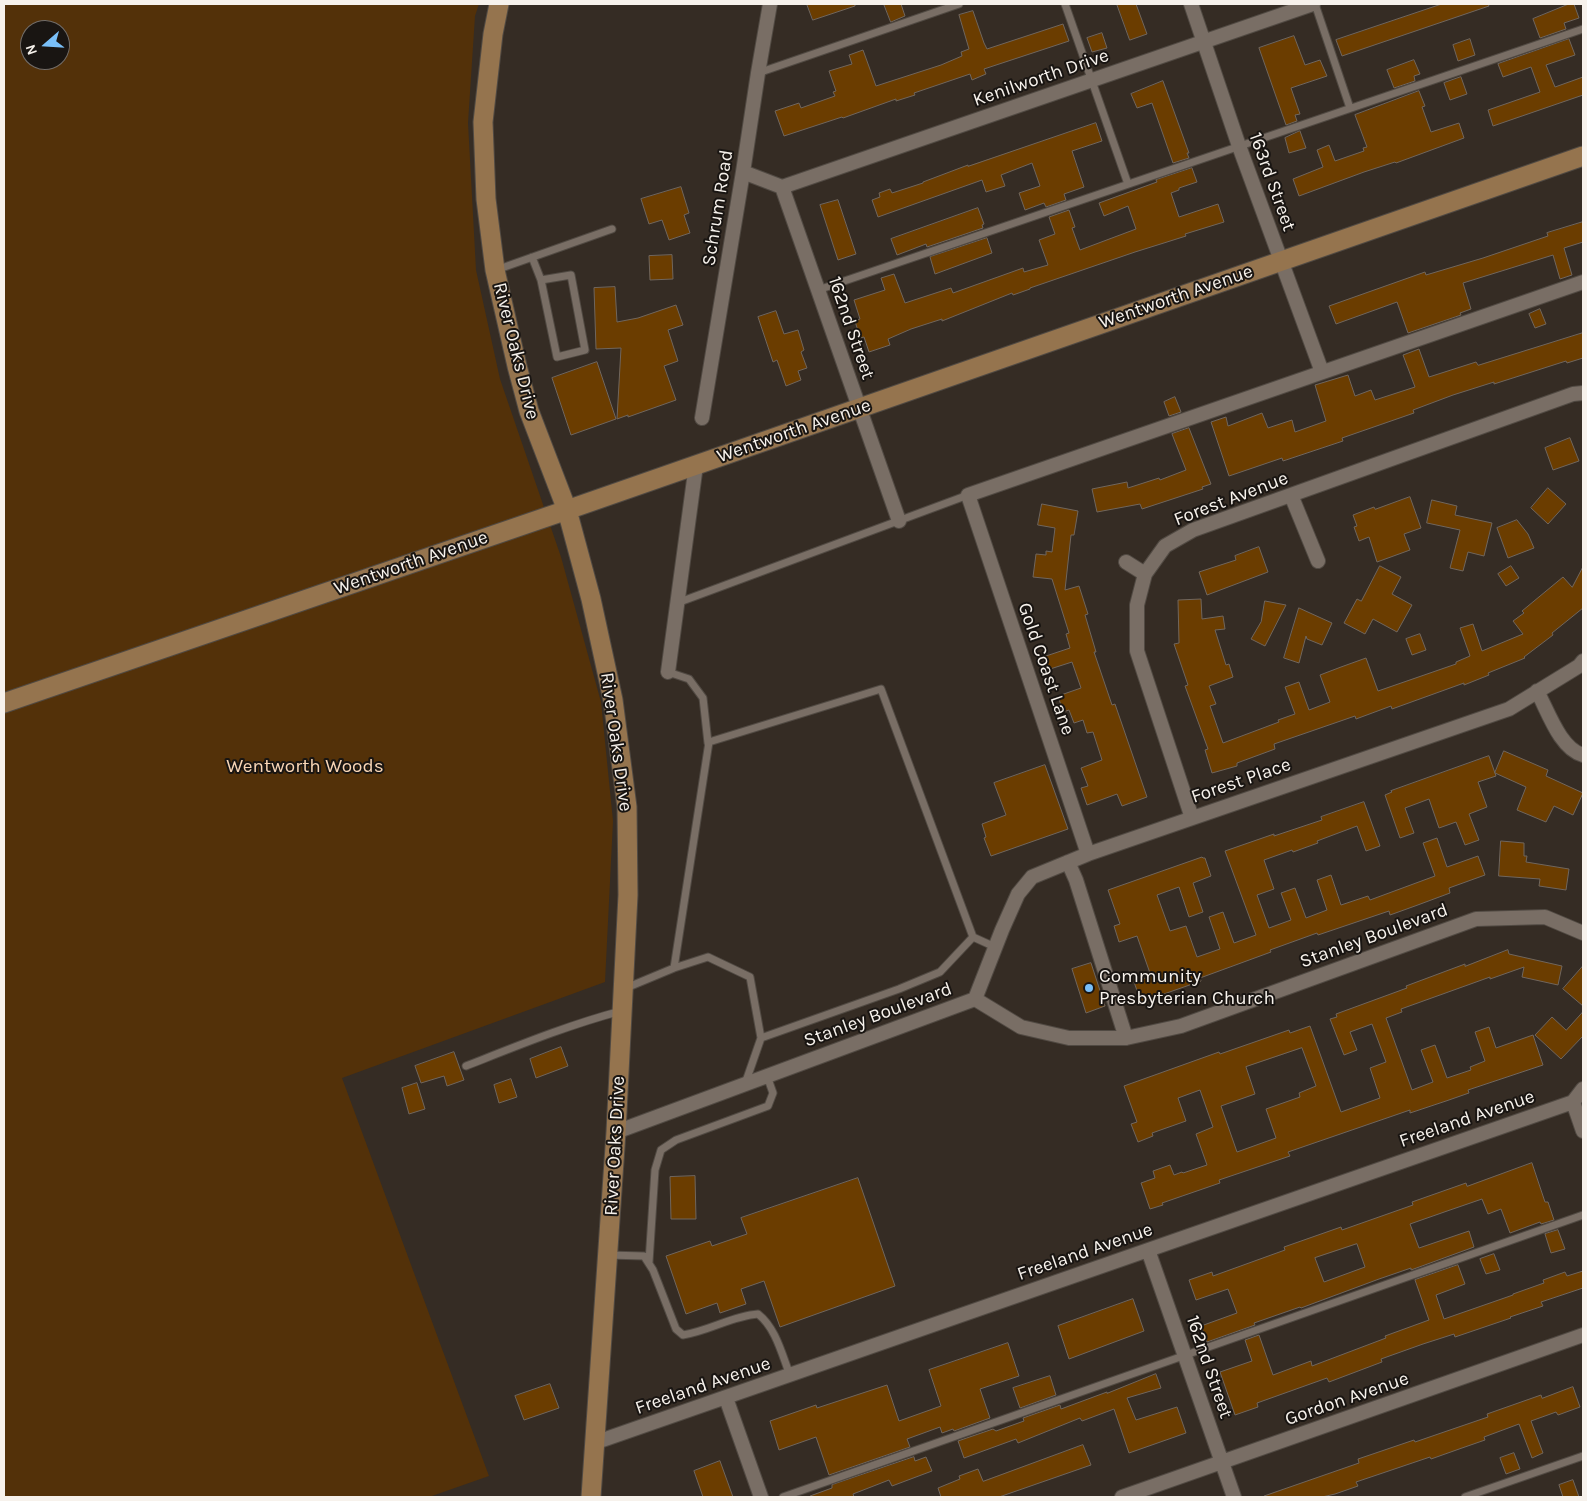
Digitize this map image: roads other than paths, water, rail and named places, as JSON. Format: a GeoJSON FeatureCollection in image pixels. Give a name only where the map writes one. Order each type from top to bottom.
{"type":"FeatureCollection","features":[{"type":"Feature","properties":{"kind":"street","name":"River Oaks Drive"},"geometry":{"type":"LineString","coordinates":[[499,4],[493,34],[483,122],[486,198],[495,270],[529,411],[567,510],[591,599],[613,700],[627,807],[628,895],[616,1132],[590,1497]]}},
{"type":"Feature","properties":{"kind":"street","name":"Schrum Road"},"geometry":{"type":"LineString","coordinates":[[702,418],[744,172],[770,4]]}},
{"type":"Feature","properties":{"kind":"street","name":"163rd Street"},"geometry":{"type":"LineString","coordinates":[[1191,4],[1239,146],[1322,372]]}},
{"type":"Feature","properties":{"kind":"street","name":"Kenilworth Drive"},"geometry":{"type":"LineString","coordinates":[[782,187],[1314,4]]}},
{"type":"Feature","properties":{"kind":"street","name":"Wentworth Avenue"},"geometry":{"type":"LineString","coordinates":[[4,703],[567,510],[1583,156]]}},
{"type":"Feature","properties":{"kind":"street"},"geometry":{"type":"LineString","coordinates":[[744,172],[782,187]]}},
{"type":"Feature","properties":{"kind":"street","name":"162nd Street"},"geometry":{"type":"LineString","coordinates":[[782,187],[899,521]]}},
{"type":"Feature","properties":{"kind":"street"},"geometry":{"type":"LineString","coordinates":[[968,496],[1583,282]]}},
{"type":"Feature","properties":{"kind":"street","name":"Forest Avenue"},"geometry":{"type":"LineString","coordinates":[[1192,818],[1137,651],[1137,605],[1145,574],[1165,546],[1193,530],[1572,394],[1583,393]]}},
{"type":"Feature","properties":{"kind":"street"},"geometry":{"type":"LineString","coordinates":[[668,672],[696,465]]}},
{"type":"Feature","properties":{"kind":"street"},"geometry":{"type":"LineString","coordinates":[[1291,495],[1318,561]]}},
{"type":"Feature","properties":{"kind":"street","name":"Gold Coast Lane"},"geometry":{"type":"LineString","coordinates":[[968,496],[1088,854]]}},
{"type":"Feature","properties":{"kind":"street"},"geometry":{"type":"LineString","coordinates":[[1126,562],[1145,574]]}},
{"type":"Feature","properties":{"kind":"street","name":"Forest Place"},"geometry":{"type":"LineString","coordinates":[[975,999],[1018,894],[1032,876],[1088,854],[1509,709],[1582,666]]}},
{"type":"Feature","properties":{"kind":"street"},"geometry":{"type":"LineString","coordinates":[[1537,691],[1562,739],[1570,749],[1583,755]]}},
{"type":"Feature","properties":{"kind":"street"},"geometry":{"type":"LineString","coordinates":[[1068,862],[1076,880],[1126,1038]]}},
{"type":"Feature","properties":{"kind":"street","name":"Stanley Boulevard"},"geometry":{"type":"LineString","coordinates":[[616,1132],[975,999],[1021,1027],[1069,1038],[1126,1038],[1181,1026],[1476,919],[1545,917],[1583,933]]}},
{"type":"Feature","properties":{"kind":"street"},"geometry":{"type":"LineString","coordinates":[[1583,1089],[1573,1102],[1583,1131]]}},
{"type":"Feature","properties":{"kind":"street","name":"Freeland Avenue"},"geometry":{"type":"LineString","coordinates":[[594,1444],[1573,1102]]}},
{"type":"Feature","properties":{"kind":"street","name":"162nd Street"},"geometry":{"type":"LineString","coordinates":[[1148,1250],[1234,1497]]}},
{"type":"Feature","properties":{"kind":"street","name":"Gordon Avenue"},"geometry":{"type":"LineString","coordinates":[[1122,1497],[1583,1335]]}},
{"type":"Feature","properties":{"kind":"street"},"geometry":{"type":"LineString","coordinates":[[726,1398],[761,1497]]}},
{"type":"Feature","properties":{"kind":"lane"},"geometry":{"type":"LineString","coordinates":[[758,73],[959,4]]}},
{"type":"Feature","properties":{"kind":"lane"},"geometry":{"type":"LineString","coordinates":[[1065,4],[1128,184]]}},
{"type":"Feature","properties":{"kind":"lane"},"geometry":{"type":"LineString","coordinates":[[1314,4],[1350,108]]}},
{"type":"Feature","properties":{"kind":"lane"},"geometry":{"type":"LineString","coordinates":[[818,290],[1583,28]]}},
{"type":"Feature","properties":{"kind":"lane"},"geometry":{"type":"LineString","coordinates":[[495,270],[612,229]]}},
{"type":"Feature","properties":{"kind":"lane"},"geometry":{"type":"LineString","coordinates":[[532,257],[541,280],[556,356],[585,350],[570,275],[541,280]]}},
{"type":"Feature","properties":{"kind":"lane"},"geometry":{"type":"LineString","coordinates":[[677,604],[968,496]]}},
{"type":"Feature","properties":{"kind":"lane"},"geometry":{"type":"LineString","coordinates":[[668,672],[690,679],[703,698],[708,743],[674,968]]}},
{"type":"Feature","properties":{"kind":"lane"},"geometry":{"type":"LineString","coordinates":[[708,743],[881,689],[973,937],[995,947]]}},
{"type":"Feature","properties":{"kind":"lane"},"geometry":{"type":"LineString","coordinates":[[761,1038],[899,989],[940,972],[973,937]]}},
{"type":"Feature","properties":{"kind":"lane"},"geometry":{"type":"LineString","coordinates":[[623,989],[674,968],[708,957],[750,976],[761,1038],[745,1084]]}},
{"type":"Feature","properties":{"kind":"lane"},"geometry":{"type":"LineString","coordinates":[[466,1066],[592,1018],[622,1010]]}},
{"type":"Feature","properties":{"kind":"lane"},"geometry":{"type":"LineString","coordinates":[[649,1262],[655,1170],[661,1150],[676,1140],[768,1106],[773,1093],[767,1076]]}},
{"type":"Feature","properties":{"kind":"lane"},"geometry":{"type":"LineString","coordinates":[[783,1497],[1583,1215]]}},
{"type":"Feature","properties":{"kind":"lane"},"geometry":{"type":"LineString","coordinates":[[608,1255],[644,1256],[653,1270],[676,1329],[683,1335],[747,1315],[758,1314],[766,1320],[772,1331],[790,1376]]}},
{"type":"Feature","properties":{"kind":"lane"},"geometry":{"type":"LineString","coordinates":[[1465,1497],[1583,1456]]}},
{"type":"Feature","properties":{"kind":"place","name":"Community Presbyterian Church"},"geometry":{"type":"Point","coordinates":[1089,988]}},
{"type":"Feature","properties":{"kind":"park label","name":"Wentworth Woods"},"geometry":{"type":"Point","coordinates":[305,767]}}]}
